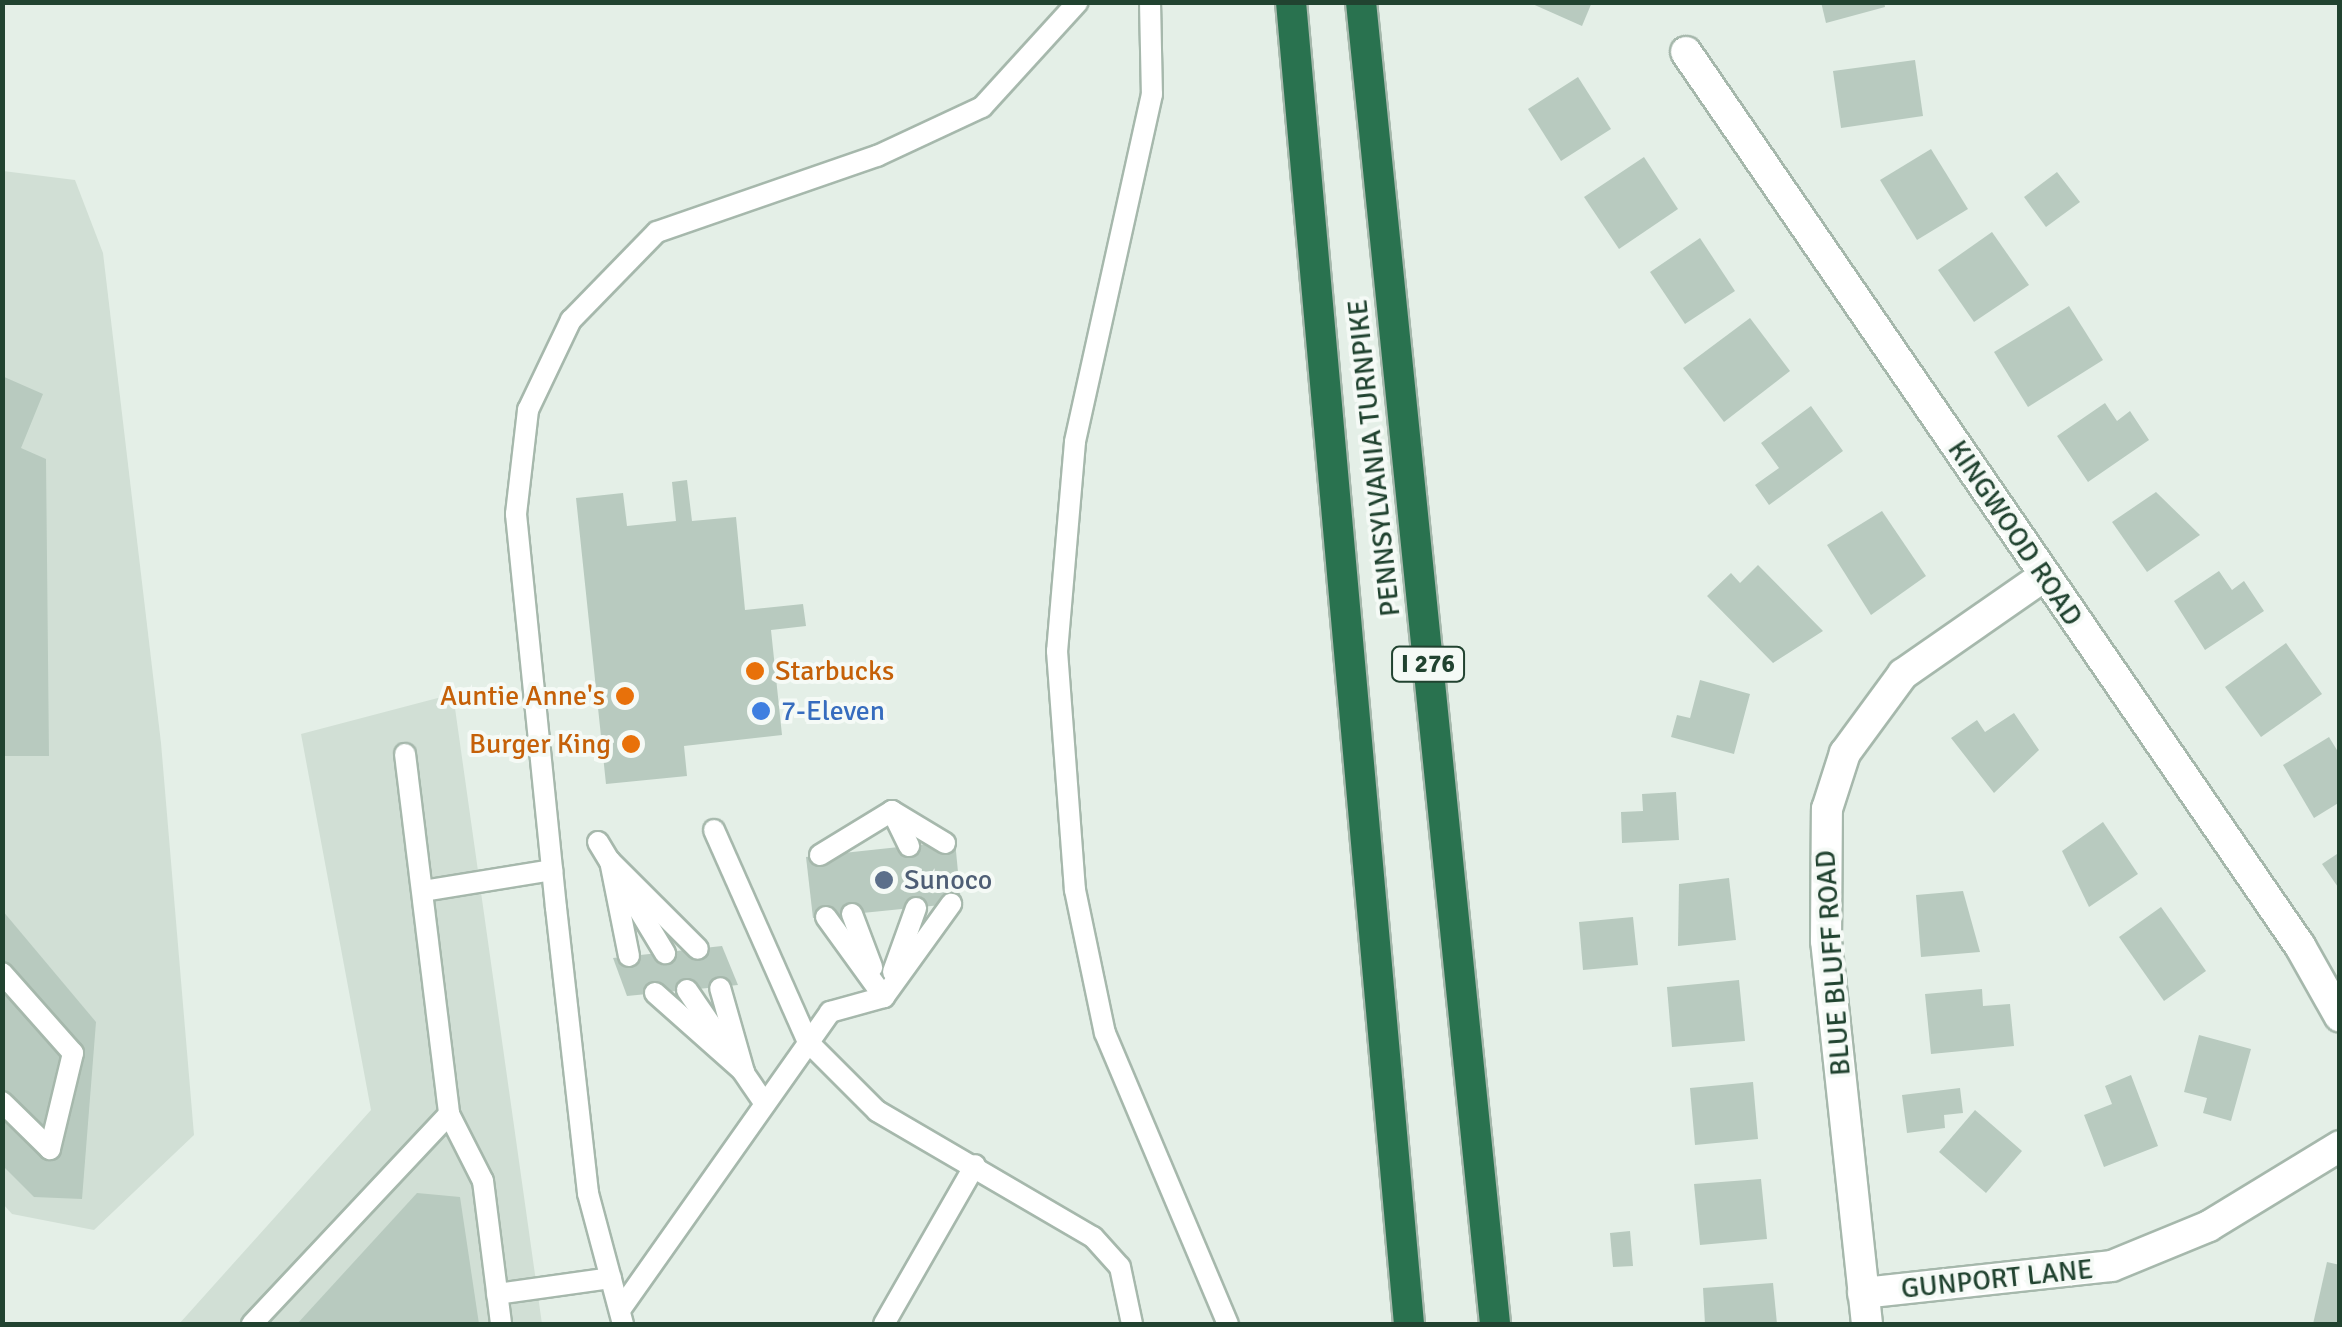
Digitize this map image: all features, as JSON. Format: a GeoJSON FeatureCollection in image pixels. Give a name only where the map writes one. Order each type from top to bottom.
{"type":"FeatureCollection","features":[{"type":"Feature","properties":{"kind":"highway","name":"PENNSYLVANIA TURNPIKE"},"geometry":{"type":"LineString","coordinates":[[1290,2],[1409,1324]]}},
{"type":"Feature","properties":{"kind":"highway","name":"PENNSYLVANIA TURNPIKE"},"geometry":{"type":"LineString","coordinates":[[1361,2],[1495,1324]]}},
{"type":"Feature","properties":{"kind":"street","name":"KINGWOOD ROAD"},"geometry":{"type":"LineString","coordinates":[[1686,52],[2340,1017]]}},
{"type":"Feature","properties":{"kind":"street","name":"BLUE BLUFF ROAD"},"geometry":{"type":"LineString","coordinates":[[1867,1324],[1826,941],[1826,809],[1845,753],[1903,674],[2044,576]]}},
{"type":"Feature","properties":{"kind":"street","name":"GUNPORT LANE"},"geometry":{"type":"LineString","coordinates":[[1863,1293],[2112,1266],[2209,1226],[2340,1146]]}},
{"type":"Feature","properties":{"kind":"lane"},"geometry":{"type":"LineString","coordinates":[[621,1318],[588,1192],[552,870],[516,514],[528,410],[571,320],[657,232],[877,156],[982,107],[1078,2]]}},
{"type":"Feature","properties":{"kind":"lane"},"geometry":{"type":"LineString","coordinates":[[1150,2],[1152,94],[1075,442],[1056,652],[1075,890],[1104,1034],[1228,1324]]}},
{"type":"Feature","properties":{"kind":"lane"},"geometry":{"type":"LineString","coordinates":[[404,754],[448,1114],[483,1181],[501,1324]]}},
{"type":"Feature","properties":{"kind":"lane"},"geometry":{"type":"LineString","coordinates":[[892,811],[945,843]]}},
{"type":"Feature","properties":{"kind":"lane"},"geometry":{"type":"LineString","coordinates":[[892,811],[908,846]]}},
{"type":"Feature","properties":{"kind":"lane"},"geometry":{"type":"LineString","coordinates":[[846,853],[892,811]]}},
{"type":"Feature","properties":{"kind":"lane"},"geometry":{"type":"LineString","coordinates":[[820,855],[892,811]]}},
{"type":"Feature","properties":{"kind":"lane"},"geometry":{"type":"LineString","coordinates":[[714,830],[808,1042],[878,1110],[1093,1237],[1120,1267],[1132,1324]]}},
{"type":"Feature","properties":{"kind":"lane"},"geometry":{"type":"LineString","coordinates":[[598,842],[665,953]]}},
{"type":"Feature","properties":{"kind":"lane"},"geometry":{"type":"LineString","coordinates":[[610,862],[698,949]]}},
{"type":"Feature","properties":{"kind":"lane"},"geometry":{"type":"LineString","coordinates":[[610,862],[629,956]]}},
{"type":"Feature","properties":{"kind":"lane"},"geometry":{"type":"LineString","coordinates":[[423,890],[552,870]]}},
{"type":"Feature","properties":{"kind":"lane"},"geometry":{"type":"LineString","coordinates":[[621,1318],[830,1012],[884,997],[951,904]]}},
{"type":"Feature","properties":{"kind":"lane"},"geometry":{"type":"LineString","coordinates":[[884,997],[916,908]]}},
{"type":"Feature","properties":{"kind":"lane"},"geometry":{"type":"LineString","coordinates":[[852,914],[884,997]]}},
{"type":"Feature","properties":{"kind":"lane"},"geometry":{"type":"LineString","coordinates":[[826,917],[884,997]]}},
{"type":"Feature","properties":{"kind":"lane"},"geometry":{"type":"LineString","coordinates":[[2,973],[72,1053],[50,1149],[2,1102]]}},
{"type":"Feature","properties":{"kind":"lane"},"geometry":{"type":"LineString","coordinates":[[720,988],[744,1072]]}},
{"type":"Feature","properties":{"kind":"lane"},"geometry":{"type":"LineString","coordinates":[[687,990],[764,1104]]}},
{"type":"Feature","properties":{"kind":"lane"},"geometry":{"type":"LineString","coordinates":[[654,993],[744,1072]]}},
{"type":"Feature","properties":{"kind":"lane"},"geometry":{"type":"LineString","coordinates":[[252,1324],[448,1114]]}},
{"type":"Feature","properties":{"kind":"lane"},"geometry":{"type":"LineString","coordinates":[[884,1324],[975,1166]]}},
{"type":"Feature","properties":{"kind":"lane"},"geometry":{"type":"LineString","coordinates":[[497,1294],[611,1278]]}},
{"type":"Feature","properties":{"kind":"shaded area"},"geometry":{"type":"Polygon","coordinates":[[[3,171],[75,180],[103,253],[161,743],[194,1135],[94,1230],[12,1214],[3,1204],[3,171]]]}},
{"type":"Feature","properties":{"kind":"shaded area"},"geometry":{"type":"Polygon","coordinates":[[[453,694],[542,1324],[179,1324],[371,1110],[301,734],[453,694]]]}},
{"type":"Feature","properties":{"kind":"building"},"geometry":{"type":"Polygon","coordinates":[[[1528,2],[1592,2],[1582,26],[1528,2]]]}},
{"type":"Feature","properties":{"kind":"building"},"geometry":{"type":"Polygon","coordinates":[[[1821,2],[1884,2],[1885,7],[1826,23],[1821,2]]]}},
{"type":"Feature","properties":{"kind":"building"},"geometry":{"type":"Polygon","coordinates":[[[1915,60],[1923,116],[1841,128],[1833,71],[1915,60]]]}},
{"type":"Feature","properties":{"kind":"building"},"geometry":{"type":"Polygon","coordinates":[[[1578,77],[1611,129],[1561,161],[1528,109],[1578,77]]]}},
{"type":"Feature","properties":{"kind":"building"},"geometry":{"type":"Polygon","coordinates":[[[1931,149],[1968,209],[1917,240],[1880,180],[1931,149]]]}},
{"type":"Feature","properties":{"kind":"building"},"geometry":{"type":"Polygon","coordinates":[[[1644,157],[1678,209],[1619,249],[1584,197],[1644,157]]]}},
{"type":"Feature","properties":{"kind":"building"},"geometry":{"type":"Polygon","coordinates":[[[2057,172],[2080,202],[2046,227],[2024,197],[2057,172]]]}},
{"type":"Feature","properties":{"kind":"building"},"geometry":{"type":"Polygon","coordinates":[[[1992,232],[2029,285],[1974,322],[1938,270],[1992,232]]]}},
{"type":"Feature","properties":{"kind":"building"},"geometry":{"type":"Polygon","coordinates":[[[1700,238],[1735,291],[1685,324],[1650,272],[1700,238]]]}},
{"type":"Feature","properties":{"kind":"building"},"geometry":{"type":"Polygon","coordinates":[[[2069,306],[2103,360],[2028,407],[1994,352],[2069,306]]]}},
{"type":"Feature","properties":{"kind":"building"},"geometry":{"type":"Polygon","coordinates":[[[1750,318],[1790,371],[1724,422],[1683,368],[1750,318]]]}},
{"type":"Feature","properties":{"kind":"building"},"geometry":{"type":"Polygon","coordinates":[[[2,376],[43,394],[21,448],[46,459],[49,756],[2,756],[2,376]]]}},
{"type":"Feature","properties":{"kind":"building"},"geometry":{"type":"Polygon","coordinates":[[[2105,403],[2117,421],[2130,411],[2149,440],[2088,482],[2057,436],[2105,403]]]}},
{"type":"Feature","properties":{"kind":"building"},"geometry":{"type":"Polygon","coordinates":[[[1811,406],[1843,451],[1769,505],[1755,485],[1779,468],[1761,443],[1811,406]]]}},
{"type":"Feature","properties":{"kind":"building"},"geometry":{"type":"Polygon","coordinates":[[[687,480],[692,521],[736,517],[745,610],[803,604],[806,626],[771,630],[782,735],[684,746],[687,776],[606,784],[576,498],[623,493],[627,526],[676,521],[672,482],[687,480]]]}},
{"type":"Feature","properties":{"kind":"building"},"geometry":{"type":"Polygon","coordinates":[[[2156,492],[2200,535],[2147,572],[2112,522],[2156,492]]]}},
{"type":"Feature","properties":{"kind":"building"},"geometry":{"type":"Polygon","coordinates":[[[1882,511],[1926,576],[1871,615],[1827,545],[1882,511]]]}},
{"type":"Feature","properties":{"kind":"building"},"geometry":{"type":"Polygon","coordinates":[[[1758,565],[1823,631],[1773,663],[1707,596],[1731,573],[1740,583],[1758,565]]]}},
{"type":"Feature","properties":{"kind":"building"},"geometry":{"type":"Polygon","coordinates":[[[2219,571],[2232,590],[2244,581],[2264,611],[2205,650],[2174,601],[2219,571]]]}},
{"type":"Feature","properties":{"kind":"building"},"geometry":{"type":"Polygon","coordinates":[[[2286,643],[2322,694],[2261,737],[2225,687],[2286,643]]]}},
{"type":"Feature","properties":{"kind":"building"},"geometry":{"type":"Polygon","coordinates":[[[1700,680],[1750,694],[1734,754],[1671,737],[1677,715],[1690,718],[1700,680]]]}},
{"type":"Feature","properties":{"kind":"building"},"geometry":{"type":"Polygon","coordinates":[[[2014,713],[2039,750],[1994,793],[1951,738],[1977,720],[1985,732],[2014,713]]]}},
{"type":"Feature","properties":{"kind":"building"},"geometry":{"type":"Polygon","coordinates":[[[2329,737],[2340,755],[2340,802],[2314,818],[2283,765],[2329,737]]]}},
{"type":"Feature","properties":{"kind":"building"},"geometry":{"type":"Polygon","coordinates":[[[1676,792],[1679,840],[1622,843],[1621,812],[1643,811],[1642,794],[1676,792]]]}},
{"type":"Feature","properties":{"kind":"building"},"geometry":{"type":"Polygon","coordinates":[[[2103,822],[2138,874],[2089,907],[2062,851],[2103,822]]]}},
{"type":"Feature","properties":{"kind":"building","name":"Sunoco"},"geometry":{"type":"Polygon","coordinates":[[[955,841],[961,903],[813,918],[806,857],[955,841]]]}},
{"type":"Feature","properties":{"kind":"building"},"geometry":{"type":"Polygon","coordinates":[[[2340,852],[2340,890],[2322,864],[2340,852]]]}},
{"type":"Feature","properties":{"kind":"building"},"geometry":{"type":"Polygon","coordinates":[[[1729,878],[1736,940],[1678,946],[1679,884],[1729,878]]]}},
{"type":"Feature","properties":{"kind":"building"},"geometry":{"type":"Polygon","coordinates":[[[1963,891],[1980,952],[1921,957],[1916,895],[1963,891]]]}},
{"type":"Feature","properties":{"kind":"building"},"geometry":{"type":"Polygon","coordinates":[[[2161,907],[2206,971],[2164,1001],[2119,937],[2161,907]]]}},
{"type":"Feature","properties":{"kind":"building"},"geometry":{"type":"Polygon","coordinates":[[[2,910],[96,1022],[82,1199],[34,1197],[2,1165],[2,910]]]}},
{"type":"Feature","properties":{"kind":"building"},"geometry":{"type":"Polygon","coordinates":[[[1633,917],[1638,965],[1583,970],[1579,922],[1633,917]]]}},
{"type":"Feature","properties":{"kind":"building"},"geometry":{"type":"Polygon","coordinates":[[[722,946],[738,985],[627,996],[613,958],[722,946]]]}},
{"type":"Feature","properties":{"kind":"building"},"geometry":{"type":"Polygon","coordinates":[[[1739,980],[1745,1041],[1672,1047],[1667,987],[1739,980]]]}},
{"type":"Feature","properties":{"kind":"building"},"geometry":{"type":"Polygon","coordinates":[[[1982,989],[1983,1006],[2010,1004],[2014,1046],[1931,1054],[1925,994],[1982,989]]]}},
{"type":"Feature","properties":{"kind":"building"},"geometry":{"type":"Polygon","coordinates":[[[2199,1035],[2251,1049],[2231,1121],[2203,1113],[2207,1098],[2184,1092],[2199,1035]]]}},
{"type":"Feature","properties":{"kind":"building"},"geometry":{"type":"Polygon","coordinates":[[[2131,1075],[2158,1146],[2104,1167],[2084,1115],[2112,1104],[2105,1086],[2131,1075]]]}},
{"type":"Feature","properties":{"kind":"building"},"geometry":{"type":"Polygon","coordinates":[[[1753,1082],[1758,1139],[1695,1145],[1690,1088],[1753,1082]]]}},
{"type":"Feature","properties":{"kind":"building"},"geometry":{"type":"Polygon","coordinates":[[[1960,1088],[1963,1113],[1944,1115],[1945,1128],[1907,1133],[1902,1095],[1960,1088]]]}},
{"type":"Feature","properties":{"kind":"building"},"geometry":{"type":"Polygon","coordinates":[[[1975,1110],[2022,1151],[1986,1193],[1939,1152],[1975,1110]]]}},
{"type":"Feature","properties":{"kind":"building"},"geometry":{"type":"Polygon","coordinates":[[[1761,1179],[1767,1239],[1700,1245],[1694,1184],[1761,1179]]]}},
{"type":"Feature","properties":{"kind":"building"},"geometry":{"type":"Polygon","coordinates":[[[417,1193],[460,1197],[479,1324],[297,1324],[417,1193]]]}},
{"type":"Feature","properties":{"kind":"building"},"geometry":{"type":"Polygon","coordinates":[[[1630,1231],[1633,1266],[1613,1267],[1610,1233],[1630,1231]]]}},
{"type":"Feature","properties":{"kind":"building"},"geometry":{"type":"Polygon","coordinates":[[[2327,1262],[2340,1265],[2340,1324],[2313,1324],[2327,1262]]]}},
{"type":"Feature","properties":{"kind":"building"},"geometry":{"type":"Polygon","coordinates":[[[1773,1283],[1777,1324],[1705,1324],[1703,1288],[1773,1283]]]}},
{"type":"Feature","properties":{"kind":"place","name":"Starbucks"},"geometry":{"type":"Point","coordinates":[755,671]}},
{"type":"Feature","properties":{"kind":"place","name":"Auntie Anne's"},"geometry":{"type":"Point","coordinates":[625,696]}},
{"type":"Feature","properties":{"kind":"place","name":"7-Eleven"},"geometry":{"type":"Point","coordinates":[761,711]}},
{"type":"Feature","properties":{"kind":"place","name":"Burger King"},"geometry":{"type":"Point","coordinates":[631,744]}},
{"type":"Feature","properties":{"kind":"place","name":"Sunoco"},"geometry":{"type":"Point","coordinates":[884,880]}}]}
